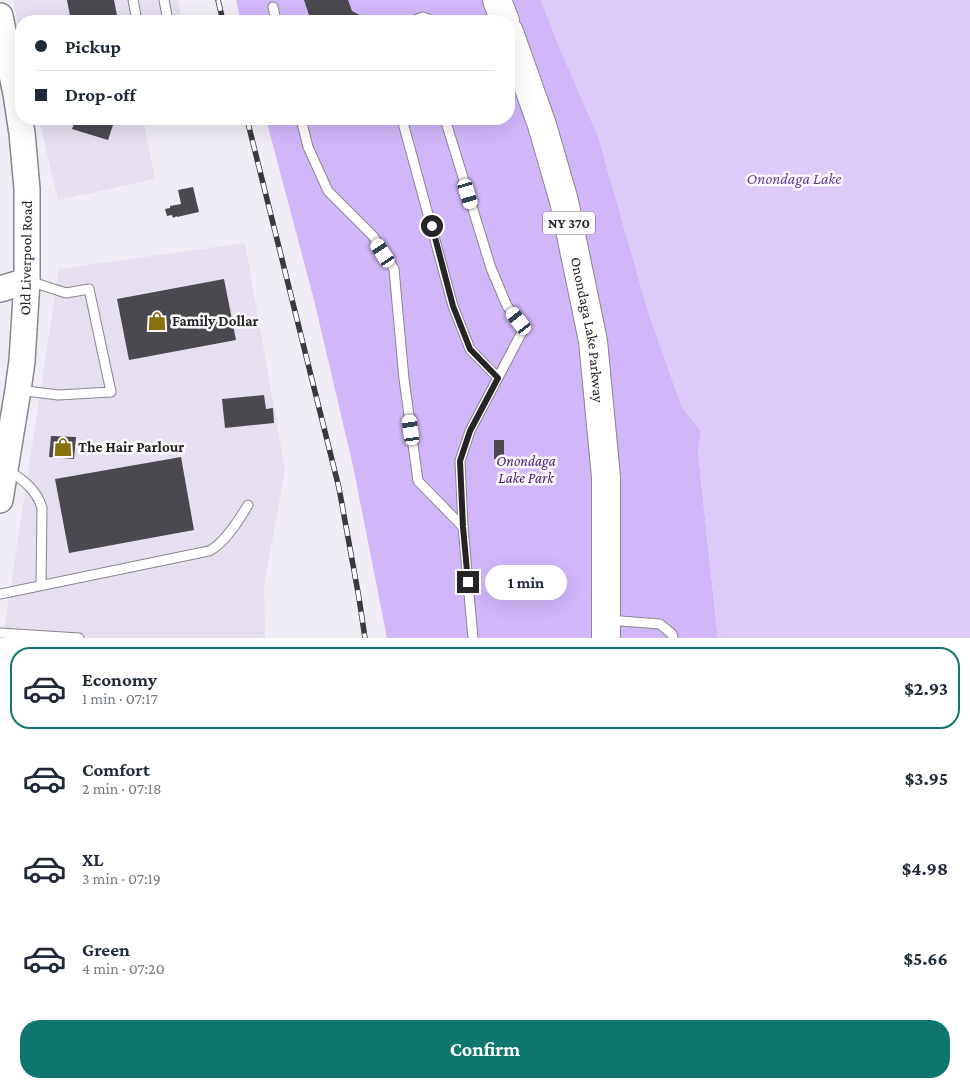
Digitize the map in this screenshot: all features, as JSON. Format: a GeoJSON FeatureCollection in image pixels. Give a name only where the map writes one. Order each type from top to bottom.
{"type":"FeatureCollection","features":[{"type":"Feature","properties":{"kind":"main road"},"geometry":{"type":"LineString","coordinates":[[497,0],[503,15]]}},
{"type":"Feature","properties":{"kind":"main road","name":"Old Liverpool Road"},"geometry":{"type":"LineString","coordinates":[[0,16],[15,72]]}},
{"type":"Feature","properties":{"kind":"main road","name":"Onondaga Lake Parkway"},"geometry":{"type":"LineString","coordinates":[[515,49],[542,125],[564,201],[593,341],[606,477],[606,629]]}},
{"type":"Feature","properties":{"kind":"main road","name":"Old Liverpool Road"},"geometry":{"type":"LineString","coordinates":[[0,500],[22,361],[28,281],[27,189],[21,125]]}},
{"type":"Feature","properties":{"kind":"main road"},"geometry":{"type":"LineString","coordinates":[[0,289],[28,281]]}},
{"type":"Feature","properties":{"kind":"lane"},"geometry":{"type":"LineString","coordinates":[[133,0],[137,15]]}},
{"type":"Feature","properties":{"kind":"lane"},"geometry":{"type":"LineString","coordinates":[[164,0],[167,15]]}},
{"type":"Feature","properties":{"kind":"lane"},"geometry":{"type":"LineString","coordinates":[[272,7],[274,15]]}},
{"type":"Feature","properties":{"kind":"lane"},"geometry":{"type":"LineString","coordinates":[[302,125],[308,147],[328,191],[373,236],[394,269],[404,379],[418,481],[463,527]]}},
{"type":"Feature","properties":{"kind":"lane"},"geometry":{"type":"LineString","coordinates":[[404,125],[453,306],[470,349],[498,378]]}},
{"type":"Feature","properties":{"kind":"lane"},"geometry":{"type":"LineString","coordinates":[[447,125],[491,268],[507,306],[519,321],[522,332],[470,431],[460,461],[463,527],[473,638]]}},
{"type":"Feature","properties":{"kind":"lane"},"geometry":{"type":"LineString","coordinates":[[18,390],[58,394],[111,392],[89,289],[66,293],[28,281]]}},
{"type":"Feature","properties":{"kind":"lane"},"geometry":{"type":"LineString","coordinates":[[5,468],[24,480],[40,500],[42,508],[41,585]]}},
{"type":"Feature","properties":{"kind":"lane"},"geometry":{"type":"LineString","coordinates":[[0,594],[211,550],[226,536],[248,505]]}},
{"type":"Feature","properties":{"kind":"lane"},"geometry":{"type":"LineString","coordinates":[[606,629],[660,624],[672,634],[673,638]]}},
{"type":"Feature","properties":{"kind":"lane"},"geometry":{"type":"LineString","coordinates":[[0,633],[79,638]]}},
{"type":"Feature","properties":{"kind":"shaded area"},"geometry":{"type":"Polygon","coordinates":[[[13,0],[178,0],[181,15],[16,15],[13,0]]]}},
{"type":"Feature","properties":{"kind":"shaded area"},"geometry":{"type":"Polygon","coordinates":[[[40,125],[144,125],[155,179],[58,200],[40,125]]]}},
{"type":"Feature","properties":{"kind":"shaded area"},"geometry":{"type":"Polygon","coordinates":[[[245,243],[285,470],[264,586],[265,638],[3,638],[59,269],[245,243]]]}},
{"type":"Feature","properties":{"kind":"green space","name":"Onondaga Lake Park"},"geometry":{"type":"Polygon","coordinates":[[[236,0],[541,0],[598,136],[648,311],[682,407],[701,431],[698,452],[718,638],[387,638],[353,466],[314,300],[268,125],[515,125],[515,15],[240,15],[236,0]]]}},
{"type":"Feature","properties":{"kind":"water","name":"Onondaga Lake"},"geometry":{"type":"Polygon","coordinates":[[[541,0],[970,0],[970,638],[718,638],[698,452],[701,431],[682,407],[648,311],[598,136],[541,0]]]}},
{"type":"Feature","properties":{"kind":"building"},"geometry":{"type":"Polygon","coordinates":[[[67,0],[114,0],[117,15],[70,15],[67,0]]]}},
{"type":"Feature","properties":{"kind":"building"},"geometry":{"type":"Polygon","coordinates":[[[304,0],[348,0],[352,11],[360,15],[309,15],[304,0]]]}},
{"type":"Feature","properties":{"kind":"building"},"geometry":{"type":"Polygon","coordinates":[[[74,125],[113,125],[108,140],[72,129],[74,125]]]}},
{"type":"Feature","properties":{"kind":"building"},"geometry":{"type":"Polygon","coordinates":[[[193,187],[199,212],[173,218],[172,215],[167,216],[165,209],[181,204],[178,190],[193,187]]]}},
{"type":"Feature","properties":{"kind":"building"},"geometry":{"type":"Polygon","coordinates":[[[224,279],[236,340],[129,360],[117,299],[224,279]]]}},
{"type":"Feature","properties":{"kind":"building"},"geometry":{"type":"Polygon","coordinates":[[[264,395],[266,409],[273,408],[274,423],[225,428],[222,399],[264,395]]]}},
{"type":"Feature","properties":{"kind":"building","name":"The Hair Parlour"},"geometry":{"type":"Polygon","coordinates":[[[51,436],[76,437],[74,459],[49,457],[51,436]]]}},
{"type":"Feature","properties":{"kind":"building"},"geometry":{"type":"Polygon","coordinates":[[[494,440],[504,440],[504,459],[494,459],[494,440]]]}},
{"type":"Feature","properties":{"kind":"building"},"geometry":{"type":"Polygon","coordinates":[[[181,457],[194,530],[69,553],[55,479],[181,457]]]}},
{"type":"Feature","properties":{"kind":"railway"},"geometry":{"type":"LineString","coordinates":[[218,0],[222,15]]}},
{"type":"Feature","properties":{"kind":"railway"},"geometry":{"type":"LineString","coordinates":[[248,125],[339,488],[365,638]]}},
{"type":"Feature","properties":{"kind":"place","name":"Family Dollar"},"geometry":{"type":"Point","coordinates":[157,321]}},
{"type":"Feature","properties":{"kind":"place","name":"The Hair Parlour"},"geometry":{"type":"Point","coordinates":[63,447]}},
{"type":"Feature","properties":{"kind":"route"},"geometry":{"type":"LineString","coordinates":[[432,226],[453,306],[470,349],[498,378],[470,431],[460,461],[468,582]]}}]}
